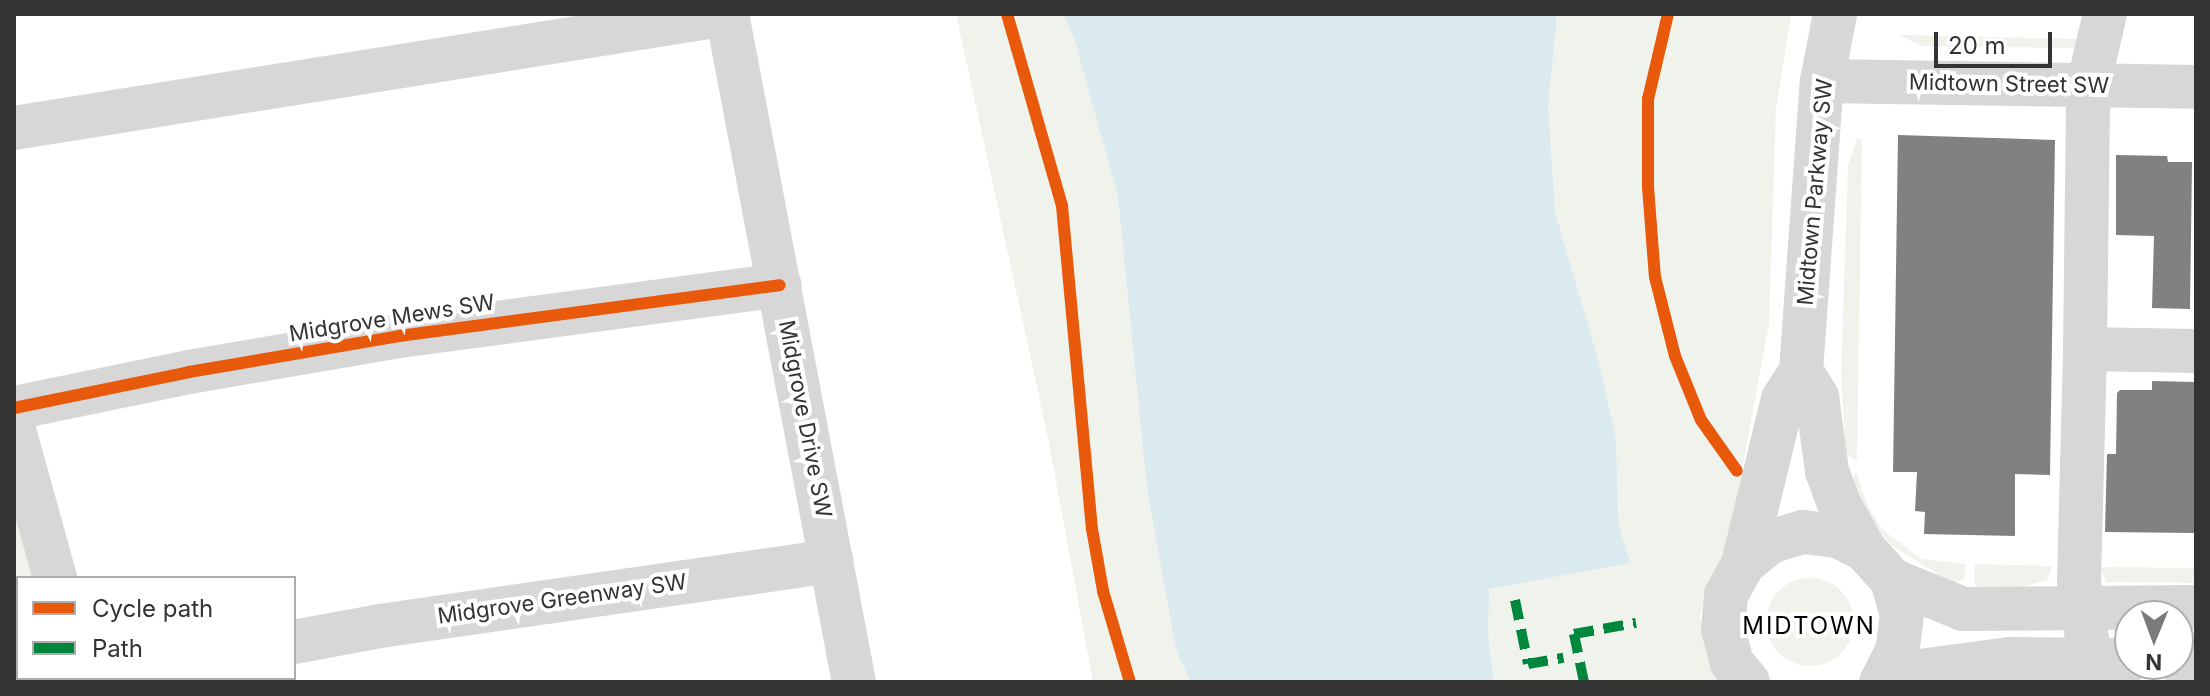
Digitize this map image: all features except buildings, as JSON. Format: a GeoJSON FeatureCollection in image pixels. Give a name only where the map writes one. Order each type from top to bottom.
{"type":"FeatureCollection","features":[{"type":"Feature","properties":{"kind":"street"},"geometry":{"type":"LineString","coordinates":[[14,128],[727,14]]}},
{"type":"Feature","properties":{"kind":"street","name":"Midgrove Drive SW"},"geometry":{"type":"LineString","coordinates":[[727,14],[854,682]]}},
{"type":"Feature","properties":{"kind":"street","name":"Midtown Parkway SW"},"geometry":{"type":"LineString","coordinates":[[1748,682],[1732,663],[1723,630],[1726,595],[1743,564],[1783,399],[1801,371],[1822,81],[1835,14]]}},
{"type":"Feature","properties":{"kind":"street"},"geometry":{"type":"LineString","coordinates":[[1881,682],[1927,670],[2009,659],[2105,667],[2080,606],[2088,86],[2105,14]]}},
{"type":"Feature","properties":{"kind":"street","name":"Midtown Street SW"},"geometry":{"type":"LineString","coordinates":[[1822,81],[2196,87]]}},
{"type":"Feature","properties":{"kind":"street","name":"Midgrove Mews SW"},"geometry":{"type":"LineString","coordinates":[[14,408],[189,372],[399,336],[780,285]]}},
{"type":"Feature","properties":{"kind":"street"},"geometry":{"type":"LineString","coordinates":[[2085,349],[2196,351]]}},
{"type":"Feature","properties":{"kind":"street"},"geometry":{"type":"LineString","coordinates":[[1801,371],[1817,397],[1827,471],[1840,506],[1878,565],[1902,614],[1898,649],[1881,682]]}},
{"type":"Feature","properties":{"kind":"street"},"geometry":{"type":"LineString","coordinates":[[14,430],[54,576]]}},
{"type":"Feature","properties":{"kind":"street"},"geometry":{"type":"LineString","coordinates":[[1743,564],[1770,542],[1803,532],[1838,536],[1878,565],[1963,609],[2196,607]]}},
{"type":"Feature","properties":{"kind":"street","name":"Midgrove Greenway SW"},"geometry":{"type":"LineString","coordinates":[[296,642],[410,621],[831,561]]}},
{"type":"Feature","properties":{"kind":"shaded area"},"geometry":{"type":"Polygon","coordinates":[[[956,14],[1791,14],[1776,109],[1769,324],[1728,546],[1704,598],[1700,617],[1706,654],[1718,682],[1093,682],[1048,438],[956,14]]]}},
{"type":"Feature","properties":{"kind":"shaded area"},"geometry":{"type":"Polygon","coordinates":[[[1063,14],[1557,14],[1548,106],[1555,212],[1599,363],[1616,439],[1618,522],[1630,563],[1489,589],[1488,635],[1494,682],[1191,682],[1177,652],[1147,488],[1118,196],[1074,38],[1063,14]]]}},
{"type":"Feature","properties":{"kind":"shaded area"},"geometry":{"type":"Polygon","coordinates":[[[1900,35],[2078,39],[2078,48],[1922,46],[1900,35]]]}},
{"type":"Feature","properties":{"kind":"shaded area"},"geometry":{"type":"Polygon","coordinates":[[[1857,138],[1862,140],[1857,461],[1846,454],[1841,377],[1848,166],[1857,138]]]}},
{"type":"Feature","properties":{"kind":"shaded area"},"geometry":{"type":"Polygon","coordinates":[[[1856,472],[1868,507],[1883,530],[1921,559],[1965,564],[1965,579],[1952,583],[1891,545],[1870,518],[1852,481],[1856,472]]]}},
{"type":"Feature","properties":{"kind":"shaded area"},"geometry":{"type":"Polygon","coordinates":[[[14,495],[35,576],[16,576],[16,680],[63,682],[14,682],[14,495]]]}},
{"type":"Feature","properties":{"kind":"shaded area"},"geometry":{"type":"Polygon","coordinates":[[[1975,564],[2052,566],[2048,580],[2014,589],[1979,591],[1974,581],[1975,564]]]}},
{"type":"Feature","properties":{"kind":"shaded area"},"geometry":{"type":"Polygon","coordinates":[[[2100,567],[2196,568],[2196,583],[2106,582],[2100,567]]]}},
{"type":"Feature","properties":{"kind":"shaded area"},"geometry":{"type":"Polygon","coordinates":[[[1810,578],[1827,581],[1841,591],[1851,605],[1854,622],[1851,639],[1841,653],[1827,663],[1810,666],[1793,663],[1779,653],[1769,639],[1766,622],[1769,605],[1779,591],[1793,581],[1810,578]]]}},
{"type":"Feature","properties":{"kind":"marked path"},"geometry":{"type":"LineString","coordinates":[[1515,600],[1528,664],[1563,658]]}},
{"type":"Feature","properties":{"kind":"marked path"},"geometry":{"type":"LineString","coordinates":[[1584,682],[1574,634],[1636,623]]}},
{"type":"Feature","properties":{"kind":"cycle path"},"geometry":{"type":"LineString","coordinates":[[1007,14],[1062,206],[1092,529],[1103,591],[1130,682]]}},
{"type":"Feature","properties":{"kind":"cycle path"},"geometry":{"type":"LineString","coordinates":[[1668,14],[1648,99],[1648,187],[1655,277],[1675,356],[1701,420],[1737,471]]}},
{"type":"Feature","properties":{"kind":"cycle path"},"geometry":{"type":"LineString","coordinates":[[14,408],[189,372],[399,336],[780,285]]}},
{"type":"Feature","properties":{"kind":"district","name":"MIDTOWN"},"geometry":{"type":"Point","coordinates":[1809,626]}}]}
